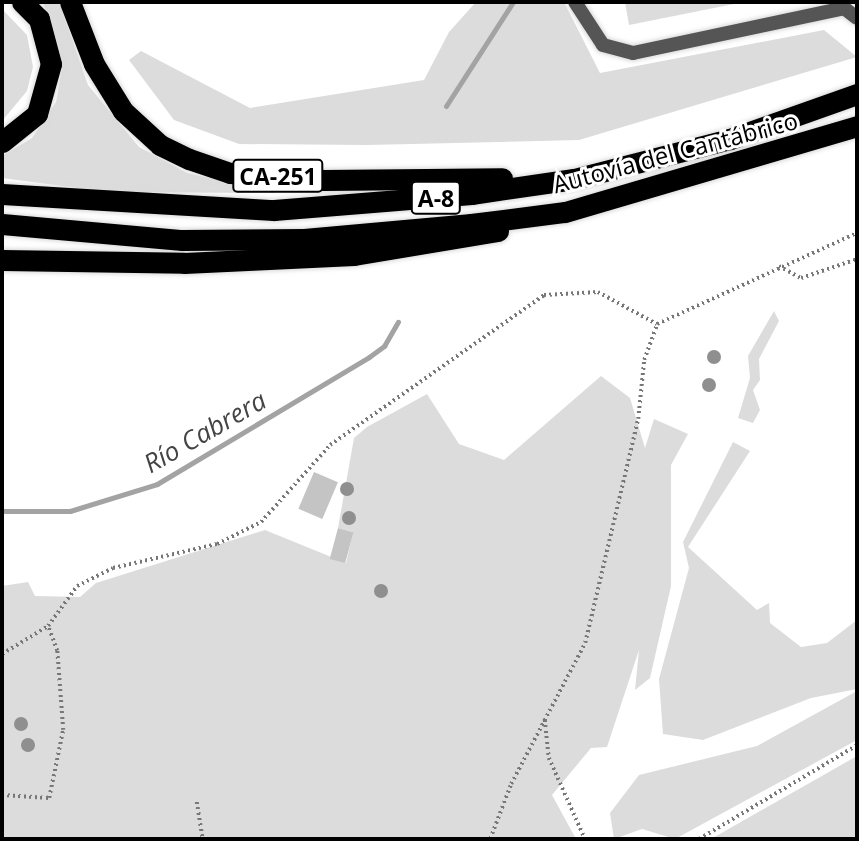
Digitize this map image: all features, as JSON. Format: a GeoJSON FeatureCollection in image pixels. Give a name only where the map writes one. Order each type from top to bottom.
{"type":"FeatureCollection","features":[{"type":"Feature","properties":{"kind":"highway"},"geometry":{"type":"LineString","coordinates":[[2,142],[27,125],[45,100],[51,64],[36,11],[22,2]]}},
{"type":"Feature","properties":{"kind":"highway","name":"CA-251"},"geometry":{"type":"LineString","coordinates":[[70,2],[94,64],[123,111],[160,145],[189,159],[230,173],[324,180],[574,178]]}},
{"type":"Feature","properties":{"kind":"highway","name":"Autovía del Cantábrico"},"geometry":{"type":"LineString","coordinates":[[2,194],[274,210],[471,194],[574,178],[730,139],[857,94]]}},
{"type":"Feature","properties":{"kind":"highway","name":"Autovía del Cantábrico"},"geometry":{"type":"LineString","coordinates":[[2,224],[181,240],[304,239],[565,212],[857,126]]}},
{"type":"Feature","properties":{"kind":"highway"},"geometry":{"type":"LineString","coordinates":[[2,260],[184,263],[354,255],[462,241],[565,212]]}},
{"type":"Feature","properties":{"kind":"street"},"geometry":{"type":"LineString","coordinates":[[575,2],[603,45],[633,53],[844,8],[857,18]]}},
{"type":"Feature","properties":{"kind":"path"},"geometry":{"type":"LineString","coordinates":[[490,839],[544,717],[584,643],[638,419],[643,360],[657,324],[779,266],[857,233]]}},
{"type":"Feature","properties":{"kind":"path"},"geometry":{"type":"LineString","coordinates":[[779,266],[801,278],[857,259]]}},
{"type":"Feature","properties":{"kind":"path"},"geometry":{"type":"LineString","coordinates":[[2,654],[48,626],[77,586],[113,568],[217,544],[261,522],[330,445],[544,295],[598,292],[657,324]]}},
{"type":"Feature","properties":{"kind":"path"},"geometry":{"type":"LineString","coordinates":[[2,795],[49,798],[63,730],[57,650],[48,626]]}},
{"type":"Feature","properties":{"kind":"path"},"geometry":{"type":"LineString","coordinates":[[544,717],[549,758],[584,839]]}},
{"type":"Feature","properties":{"kind":"path"},"geometry":{"type":"LineString","coordinates":[[699,839],[857,745]]}},
{"type":"Feature","properties":{"kind":"path"},"geometry":{"type":"LineString","coordinates":[[197,802],[203,839]]}},
{"type":"Feature","properties":{"kind":"shaded area"},"geometry":{"type":"Polygon","coordinates":[[[43,2],[59,2],[88,85],[139,147],[187,173],[277,193],[108,192],[2,178],[2,156],[32,138],[56,102],[62,68],[43,2]]]}},
{"type":"Feature","properties":{"kind":"shaded area"},"geometry":{"type":"Polygon","coordinates":[[[476,2],[564,2],[600,73],[824,30],[857,57],[579,140],[367,145],[239,144],[174,120],[129,60],[141,51],[250,108],[424,80],[449,32],[476,2]]]}},
{"type":"Feature","properties":{"kind":"shaded area"},"geometry":{"type":"Polygon","coordinates":[[[625,2],[734,2],[734,4],[629,25],[625,2]]]}},
{"type":"Feature","properties":{"kind":"shaded area"},"geometry":{"type":"Polygon","coordinates":[[[2,9],[27,35],[33,67],[27,91],[2,121],[2,9]]]}},
{"type":"Feature","properties":{"kind":"shaded area"},"geometry":{"type":"Polygon","coordinates":[[[774,311],[779,321],[759,359],[760,380],[753,390],[760,410],[753,423],[738,418],[750,378],[748,356],[774,311]]]}},
{"type":"Feature","properties":{"kind":"shaded area"},"geometry":{"type":"Polygon","coordinates":[[[601,376],[630,398],[645,448],[654,419],[688,434],[671,465],[671,586],[650,678],[635,690],[639,650],[607,747],[591,748],[552,795],[576,839],[2,839],[2,586],[28,582],[35,596],[80,597],[96,583],[265,530],[346,563],[353,532],[338,528],[354,438],[367,427],[427,394],[459,444],[504,460],[601,376]]]}},
{"type":"Feature","properties":{"kind":"shaded area"},"geometry":{"type":"Polygon","coordinates":[[[733,442],[750,451],[688,547],[757,610],[769,603],[770,623],[801,647],[827,643],[857,620],[857,689],[811,698],[703,740],[663,734],[659,679],[689,568],[683,542],[733,442]]]}},
{"type":"Feature","properties":{"kind":"shaded area"},"geometry":{"type":"Polygon","coordinates":[[[857,691],[857,740],[675,839],[642,829],[614,839],[610,813],[639,775],[757,746],[857,691]]]}},
{"type":"Feature","properties":{"kind":"shaded area"},"geometry":{"type":"Polygon","coordinates":[[[857,756],[857,839],[711,839],[769,806],[857,756]]]}},
{"type":"Feature","properties":{"kind":"building"},"geometry":{"type":"Polygon","coordinates":[[[314,472],[338,482],[322,519],[298,509],[314,472]]]}},
{"type":"Feature","properties":{"kind":"building"},"geometry":{"type":"Polygon","coordinates":[[[338,528],[353,532],[345,563],[330,559],[338,528]]]}},
{"type":"Feature","properties":{"kind":"waterway","name":"Río Cabrera"},"geometry":{"type":"LineString","coordinates":[[446,106],[513,2]]}},
{"type":"Feature","properties":{"kind":"waterway","name":"Río Cabrera"},"geometry":{"type":"LineString","coordinates":[[2,511],[70,511],[157,484],[369,357],[384,346],[398,322]]}}]}
